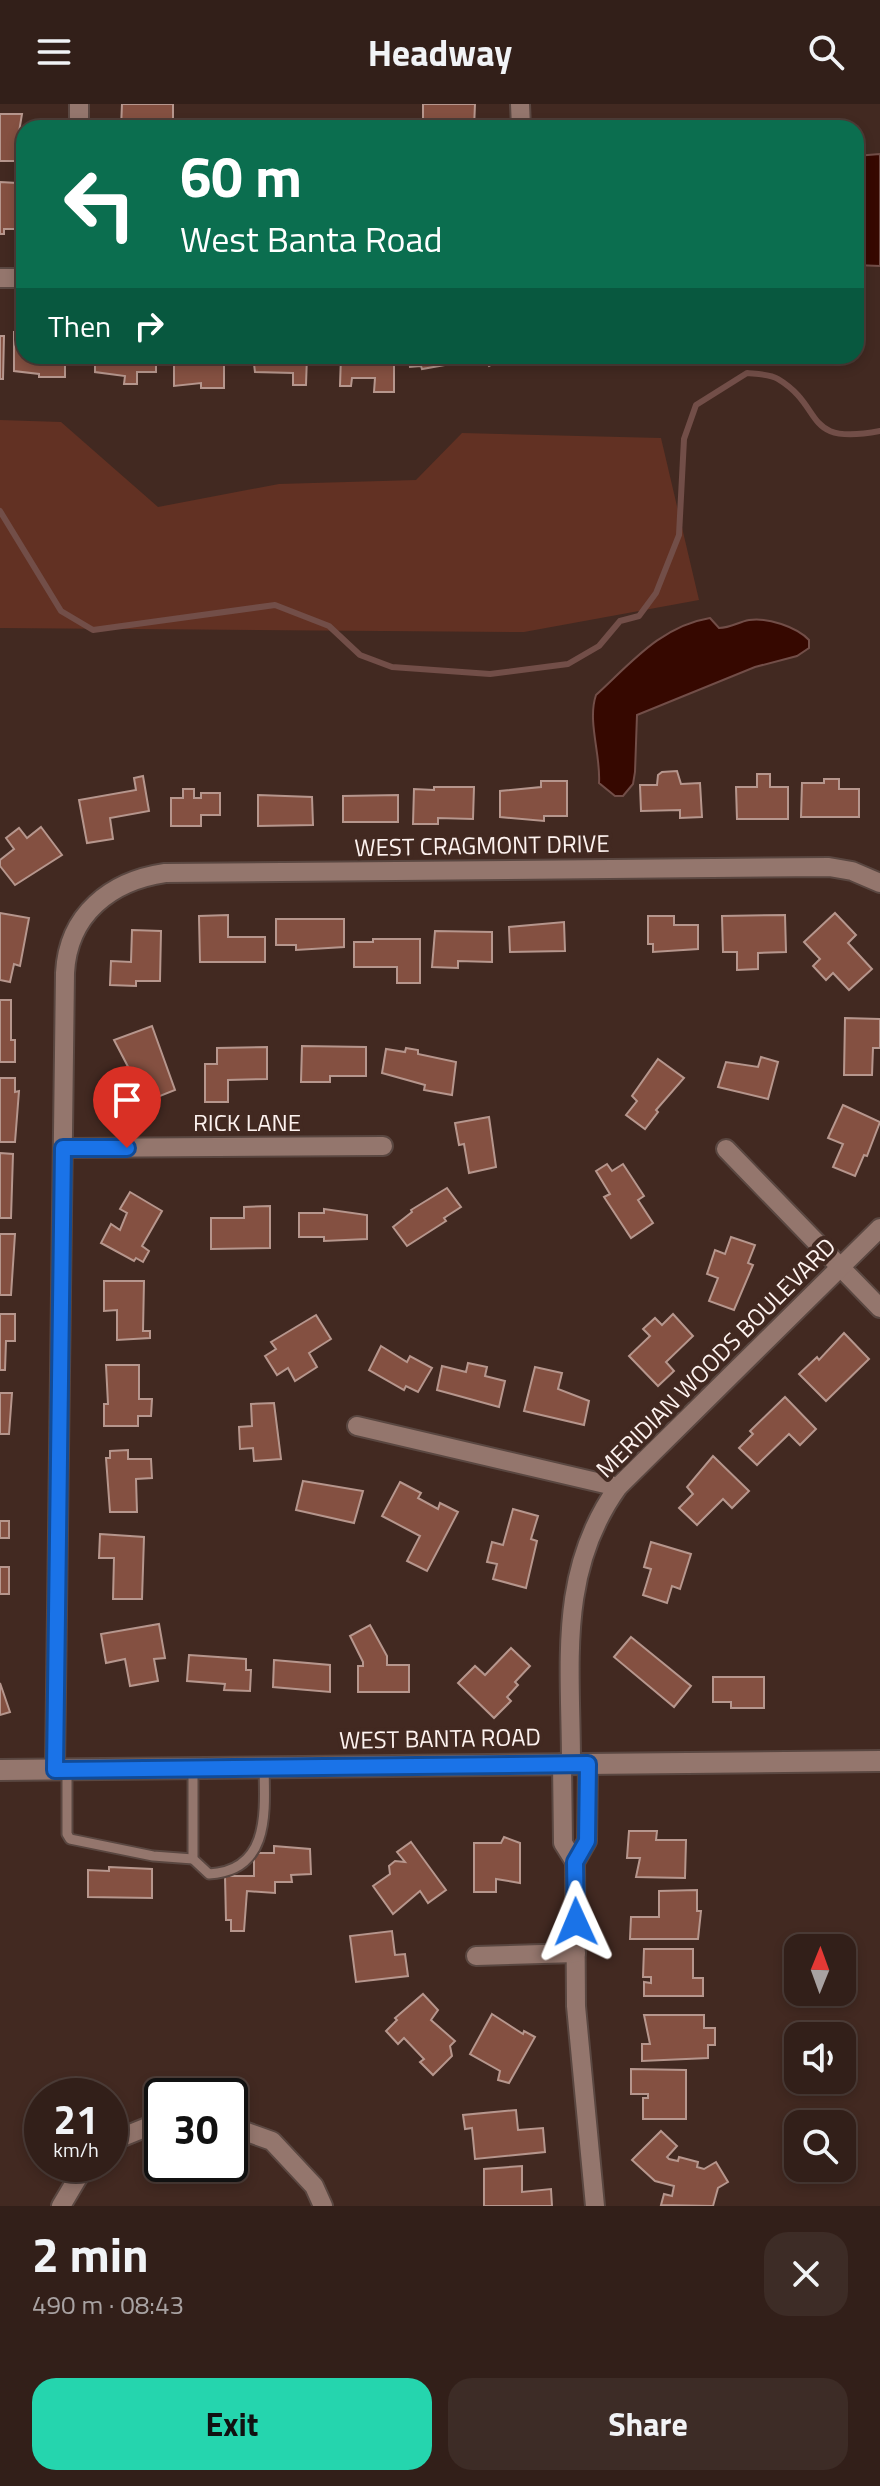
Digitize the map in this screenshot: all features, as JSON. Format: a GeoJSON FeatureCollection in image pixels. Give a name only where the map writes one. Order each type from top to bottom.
{"type":"FeatureCollection","features":[{"type":"Feature","properties":{"kind":"street","name":"WEST CRAGMONT DRIVE"},"geometry":{"type":"LineString","coordinates":[[63,1148],[66,966],[75,932],[91,907],[125,882],[165,873],[829,867],[852,871],[880,883]]}},
{"type":"Feature","properties":{"kind":"street","name":"RICK LANE"},"geometry":{"type":"LineString","coordinates":[[63,1148],[383,1146]]}},
{"type":"Feature","properties":{"kind":"street"},"geometry":{"type":"LineString","coordinates":[[61,1770],[63,1148]]}},
{"type":"Feature","properties":{"kind":"street"},"geometry":{"type":"LineString","coordinates":[[726,1149],[880,1308]]}},
{"type":"Feature","properties":{"kind":"street","name":"MERIDIAN WOODS BOULEVARD"},"geometry":{"type":"LineString","coordinates":[[595,2206],[576,2006],[575,1862],[587,1841],[574,1763],[570,1627],[575,1583],[594,1524],[618,1487],[880,1228]]}},
{"type":"Feature","properties":{"kind":"street"},"geometry":{"type":"LineString","coordinates":[[357,1426],[618,1487]]}},
{"type":"Feature","properties":{"kind":"street","name":"WEST BANTA ROAD"},"geometry":{"type":"LineString","coordinates":[[0,1770],[880,1761]]}},
{"type":"Feature","properties":{"kind":"street"},"geometry":{"type":"LineString","coordinates":[[476,1956],[576,1953]]}},
{"type":"Feature","properties":{"kind":"street"},"geometry":{"type":"LineString","coordinates":[[248,2132],[272,2141],[314,2186],[323,2206]]}},
{"type":"Feature","properties":{"kind":"street"},"geometry":{"type":"LineString","coordinates":[[61,2206],[75,2182]]}},
{"type":"Feature","properties":{"kind":"lane"},"geometry":{"type":"LineString","coordinates":[[61,1770],[70,1839],[153,1856],[193,1859],[209,1874],[222,1873],[238,1865],[262,1836],[265,1820],[264,1767]]}},
{"type":"Feature","properties":{"kind":"lane"},"geometry":{"type":"LineString","coordinates":[[193,1768],[193,1859]]}},
{"type":"Feature","properties":{"kind":"shaded area"},"geometry":{"type":"Polygon","coordinates":[[[880,154],[880,266],[864,265],[864,155],[880,154]]]}},
{"type":"Feature","properties":{"kind":"shaded area"},"geometry":{"type":"Polygon","coordinates":[[[0,420],[61,422],[158,507],[279,484],[416,480],[462,433],[661,438],[699,600],[524,632],[0,628],[0,420]]]}},
{"type":"Feature","properties":{"kind":"shaded area"},"geometry":{"type":"Polygon","coordinates":[[[710,618],[719,628],[756,619],[781,624],[804,635],[809,640],[809,648],[797,656],[755,667],[637,715],[633,784],[623,796],[615,796],[599,783],[593,716],[596,695],[662,637],[692,622],[710,618]]]}},
{"type":"Feature","properties":{"kind":"building"},"geometry":{"type":"Polygon","coordinates":[[[122,104],[173,104],[173,120],[121,120],[122,104]]]}},
{"type":"Feature","properties":{"kind":"building"},"geometry":{"type":"Polygon","coordinates":[[[423,104],[475,104],[474,120],[423,120],[423,104]]]}},
{"type":"Feature","properties":{"kind":"building"},"geometry":{"type":"Polygon","coordinates":[[[0,114],[22,114],[21,120],[16,120],[16,161],[0,161],[0,114]]]}},
{"type":"Feature","properties":{"kind":"building"},"geometry":{"type":"Polygon","coordinates":[[[0,182],[16,183],[16,229],[4,229],[4,234],[0,234],[0,182]]]}},
{"type":"Feature","properties":{"kind":"building"},"geometry":{"type":"Polygon","coordinates":[[[14,332],[16,364],[65,364],[65,377],[39,377],[39,374],[14,371],[14,332]]]}},
{"type":"Feature","properties":{"kind":"building"},"geometry":{"type":"Polygon","coordinates":[[[0,336],[4,336],[3,379],[0,379],[0,336]]]}},
{"type":"Feature","properties":{"kind":"building"},"geometry":{"type":"Polygon","coordinates":[[[95,364],[156,364],[156,372],[137,372],[137,384],[124,384],[125,376],[95,372],[95,364]]]}},
{"type":"Feature","properties":{"kind":"building"},"geometry":{"type":"Polygon","coordinates":[[[174,364],[224,364],[224,388],[201,388],[201,383],[174,386],[174,364]]]}},
{"type":"Feature","properties":{"kind":"building"},"geometry":{"type":"Polygon","coordinates":[[[254,364],[307,364],[306,385],[293,385],[293,373],[255,372],[254,364]]]}},
{"type":"Feature","properties":{"kind":"building"},"geometry":{"type":"Polygon","coordinates":[[[341,364],[394,364],[394,392],[374,392],[375,378],[352,378],[351,386],[340,386],[341,364]]]}},
{"type":"Feature","properties":{"kind":"building"},"geometry":{"type":"Polygon","coordinates":[[[410,364],[451,364],[422,369],[421,366],[410,367],[410,364]]]}},
{"type":"Feature","properties":{"kind":"building"},"geometry":{"type":"Polygon","coordinates":[[[677,771],[681,784],[700,783],[702,817],[680,818],[680,810],[641,811],[640,785],[657,785],[658,775],[662,772],[677,771]]]}},
{"type":"Feature","properties":{"kind":"building"},"geometry":{"type":"Polygon","coordinates":[[[757,774],[770,774],[770,787],[788,787],[788,819],[737,819],[736,787],[757,787],[757,774]]]}},
{"type":"Feature","properties":{"kind":"building"},"geometry":{"type":"Polygon","coordinates":[[[143,776],[149,811],[110,818],[113,839],[87,843],[79,800],[136,790],[134,778],[143,776]]]}},
{"type":"Feature","properties":{"kind":"building"},"geometry":{"type":"Polygon","coordinates":[[[824,779],[839,779],[839,789],[859,789],[859,817],[801,817],[802,783],[824,783],[824,779]]]}},
{"type":"Feature","properties":{"kind":"building"},"geometry":{"type":"Polygon","coordinates":[[[541,781],[567,781],[567,816],[544,816],[544,821],[500,817],[500,791],[541,787],[541,781]]]}},
{"type":"Feature","properties":{"kind":"building"},"geometry":{"type":"Polygon","coordinates":[[[434,787],[474,787],[473,819],[438,818],[438,824],[413,824],[414,789],[434,790],[434,787]]]}},
{"type":"Feature","properties":{"kind":"building"},"geometry":{"type":"Polygon","coordinates":[[[183,789],[194,789],[194,798],[201,798],[201,793],[220,793],[220,815],[201,815],[201,826],[171,826],[171,798],[183,798],[183,789]]]}},
{"type":"Feature","properties":{"kind":"building"},"geometry":{"type":"Polygon","coordinates":[[[258,795],[312,797],[313,825],[258,826],[258,795]]]}},
{"type":"Feature","properties":{"kind":"building"},"geometry":{"type":"Polygon","coordinates":[[[398,795],[398,822],[343,822],[343,796],[398,795]]]}},
{"type":"Feature","properties":{"kind":"building"},"geometry":{"type":"Polygon","coordinates":[[[41,827],[62,855],[15,885],[0,866],[0,860],[14,849],[6,838],[19,828],[27,838],[41,827]]]}},
{"type":"Feature","properties":{"kind":"building"},"geometry":{"type":"Polygon","coordinates":[[[0,913],[29,918],[20,966],[14,964],[10,982],[0,980],[0,913]]]}},
{"type":"Feature","properties":{"kind":"building"},"geometry":{"type":"Polygon","coordinates":[[[835,913],[856,935],[848,943],[872,969],[849,990],[833,973],[826,980],[813,966],[820,959],[804,942],[835,913]]]}},
{"type":"Feature","properties":{"kind":"building"},"geometry":{"type":"Polygon","coordinates":[[[228,915],[228,937],[265,937],[265,962],[200,962],[199,916],[228,915]]]}},
{"type":"Feature","properties":{"kind":"building"},"geometry":{"type":"Polygon","coordinates":[[[785,915],[786,952],[758,953],[758,969],[737,970],[737,952],[723,952],[722,916],[785,915]]]}},
{"type":"Feature","properties":{"kind":"building"},"geometry":{"type":"Polygon","coordinates":[[[648,916],[674,916],[674,925],[698,925],[698,949],[653,952],[653,944],[648,944],[648,916]]]}},
{"type":"Feature","properties":{"kind":"building"},"geometry":{"type":"Polygon","coordinates":[[[276,919],[344,919],[344,947],[296,950],[296,945],[276,945],[276,919]]]}},
{"type":"Feature","properties":{"kind":"building"},"geometry":{"type":"Polygon","coordinates":[[[564,922],[565,951],[510,952],[509,927],[564,922]]]}},
{"type":"Feature","properties":{"kind":"building"},"geometry":{"type":"Polygon","coordinates":[[[132,930],[161,931],[160,981],[136,981],[136,986],[110,985],[111,961],[131,962],[132,930]]]}},
{"type":"Feature","properties":{"kind":"building"},"geometry":{"type":"Polygon","coordinates":[[[435,931],[492,932],[492,962],[458,961],[458,968],[432,967],[435,931]]]}},
{"type":"Feature","properties":{"kind":"building"},"geometry":{"type":"Polygon","coordinates":[[[373,939],[420,939],[420,983],[397,983],[397,967],[354,967],[354,942],[373,942],[373,939]]]}},
{"type":"Feature","properties":{"kind":"building"},"geometry":{"type":"Polygon","coordinates":[[[0,1000],[11,1000],[11,1040],[15,1040],[15,1062],[0,1062],[0,1000]]]}},
{"type":"Feature","properties":{"kind":"building"},"geometry":{"type":"Polygon","coordinates":[[[845,1018],[880,1019],[880,1048],[873,1048],[872,1075],[844,1075],[845,1018]]]}},
{"type":"Feature","properties":{"kind":"building"},"geometry":{"type":"Polygon","coordinates":[[[152,1026],[175,1090],[150,1100],[142,1078],[135,1080],[114,1040],[152,1026]]]}},
{"type":"Feature","properties":{"kind":"building"},"geometry":{"type":"Polygon","coordinates":[[[302,1046],[366,1047],[366,1076],[330,1076],[330,1082],[301,1082],[302,1046]]]}},
{"type":"Feature","properties":{"kind":"building"},"geometry":{"type":"Polygon","coordinates":[[[267,1047],[267,1079],[228,1080],[228,1102],[205,1102],[205,1064],[217,1064],[217,1048],[267,1047]]]}},
{"type":"Feature","properties":{"kind":"building"},"geometry":{"type":"Polygon","coordinates":[[[406,1048],[418,1050],[418,1054],[456,1062],[452,1095],[424,1090],[425,1085],[382,1073],[386,1049],[405,1052],[406,1048]]]}},
{"type":"Feature","properties":{"kind":"building"},"geometry":{"type":"Polygon","coordinates":[[[761,1057],[778,1062],[768,1099],[718,1087],[726,1062],[758,1067],[761,1057]]]}},
{"type":"Feature","properties":{"kind":"building"},"geometry":{"type":"Polygon","coordinates":[[[658,1059],[684,1078],[656,1110],[658,1112],[645,1129],[626,1115],[637,1101],[632,1096],[658,1059]]]}},
{"type":"Feature","properties":{"kind":"building"},"geometry":{"type":"Polygon","coordinates":[[[0,1078],[15,1078],[15,1092],[19,1091],[15,1142],[0,1142],[0,1078]]]}},
{"type":"Feature","properties":{"kind":"building"},"geometry":{"type":"Polygon","coordinates":[[[843,1105],[880,1122],[867,1156],[864,1155],[855,1176],[833,1167],[843,1144],[828,1138],[843,1105]]]}},
{"type":"Feature","properties":{"kind":"building"},"geometry":{"type":"Polygon","coordinates":[[[489,1117],[496,1167],[469,1173],[464,1144],[459,1145],[455,1123],[489,1117]]]}},
{"type":"Feature","properties":{"kind":"building"},"geometry":{"type":"Polygon","coordinates":[[[0,1153],[13,1154],[11,1218],[0,1218],[0,1153]]]}},
{"type":"Feature","properties":{"kind":"building"},"geometry":{"type":"Polygon","coordinates":[[[607,1164],[612,1171],[623,1164],[644,1196],[638,1200],[653,1223],[631,1238],[604,1197],[610,1194],[596,1171],[607,1164]]]}},
{"type":"Feature","properties":{"kind":"building"},"geometry":{"type":"Polygon","coordinates":[[[447,1188],[461,1207],[444,1218],[446,1221],[407,1246],[393,1227],[411,1210],[447,1188]]]}},
{"type":"Feature","properties":{"kind":"building"},"geometry":{"type":"Polygon","coordinates":[[[130,1192],[162,1211],[142,1246],[149,1251],[143,1262],[136,1258],[134,1261],[101,1243],[111,1224],[120,1230],[127,1213],[120,1209],[130,1192]]]}},
{"type":"Feature","properties":{"kind":"building"},"geometry":{"type":"Polygon","coordinates":[[[270,1206],[270,1248],[211,1249],[211,1218],[244,1218],[244,1207],[270,1206]]]}},
{"type":"Feature","properties":{"kind":"building"},"geometry":{"type":"Polygon","coordinates":[[[324,1209],[367,1215],[367,1239],[324,1241],[324,1237],[299,1237],[299,1213],[324,1213],[324,1209]]]}},
{"type":"Feature","properties":{"kind":"building"},"geometry":{"type":"Polygon","coordinates":[[[0,1234],[15,1234],[11,1295],[0,1295],[0,1234]]]}},
{"type":"Feature","properties":{"kind":"building"},"geometry":{"type":"Polygon","coordinates":[[[731,1237],[755,1245],[748,1263],[753,1265],[734,1310],[709,1301],[718,1278],[707,1274],[715,1250],[725,1254],[731,1237]]]}},
{"type":"Feature","properties":{"kind":"building"},"geometry":{"type":"Polygon","coordinates":[[[104,1281],[144,1281],[143,1331],[150,1331],[150,1338],[117,1340],[117,1310],[104,1311],[104,1281]]]}},
{"type":"Feature","properties":{"kind":"building"},"geometry":{"type":"Polygon","coordinates":[[[0,1314],[15,1314],[15,1341],[6,1341],[5,1370],[0,1370],[0,1314]]]}},
{"type":"Feature","properties":{"kind":"building"},"geometry":{"type":"Polygon","coordinates":[[[673,1314],[693,1336],[666,1362],[674,1371],[658,1386],[629,1356],[650,1336],[643,1329],[655,1318],[662,1325],[673,1314]]]}},
{"type":"Feature","properties":{"kind":"building"},"geometry":{"type":"Polygon","coordinates":[[[316,1315],[331,1339],[309,1353],[317,1367],[295,1381],[288,1368],[277,1375],[265,1356],[276,1349],[271,1342],[316,1315]]]}},
{"type":"Feature","properties":{"kind":"building"},"geometry":{"type":"Polygon","coordinates":[[[844,1333],[869,1359],[826,1401],[799,1374],[817,1357],[819,1360],[844,1333]]]}},
{"type":"Feature","properties":{"kind":"building"},"geometry":{"type":"Polygon","coordinates":[[[381,1346],[407,1362],[410,1356],[432,1368],[418,1392],[406,1386],[404,1390],[369,1370],[381,1346]]]}},
{"type":"Feature","properties":{"kind":"building"},"geometry":{"type":"Polygon","coordinates":[[[468,1363],[487,1367],[485,1376],[505,1381],[499,1407],[437,1390],[442,1366],[466,1372],[468,1363]]]}},
{"type":"Feature","properties":{"kind":"building"},"geometry":{"type":"Polygon","coordinates":[[[106,1365],[139,1365],[139,1399],[152,1399],[151,1416],[138,1416],[138,1426],[104,1426],[104,1404],[108,1404],[106,1365]]]}},
{"type":"Feature","properties":{"kind":"building"},"geometry":{"type":"Polygon","coordinates":[[[535,1367],[562,1373],[558,1389],[589,1401],[584,1425],[524,1411],[535,1367]]]}},
{"type":"Feature","properties":{"kind":"building"},"geometry":{"type":"Polygon","coordinates":[[[0,1393],[12,1393],[9,1434],[0,1434],[0,1393]]]}},
{"type":"Feature","properties":{"kind":"building"},"geometry":{"type":"Polygon","coordinates":[[[785,1397],[816,1429],[800,1445],[789,1434],[757,1465],[739,1448],[753,1434],[750,1431],[785,1397]]]}},
{"type":"Feature","properties":{"kind":"building"},"geometry":{"type":"Polygon","coordinates":[[[274,1403],[281,1459],[254,1461],[253,1448],[240,1449],[239,1427],[252,1426],[251,1404],[274,1403]]]}},
{"type":"Feature","properties":{"kind":"building"},"geometry":{"type":"Polygon","coordinates":[[[128,1450],[128,1459],[151,1459],[152,1478],[136,1479],[137,1512],[110,1512],[106,1458],[110,1458],[110,1451],[128,1450]]]}},
{"type":"Feature","properties":{"kind":"building"},"geometry":{"type":"Polygon","coordinates":[[[713,1456],[749,1491],[732,1508],[723,1499],[697,1525],[679,1508],[693,1494],[687,1487],[713,1456]]]}},
{"type":"Feature","properties":{"kind":"building"},"geometry":{"type":"Polygon","coordinates":[[[303,1481],[363,1491],[354,1523],[296,1510],[303,1481]]]}},
{"type":"Feature","properties":{"kind":"building"},"geometry":{"type":"Polygon","coordinates":[[[400,1482],[421,1493],[418,1498],[438,1509],[440,1503],[458,1512],[427,1571],[407,1561],[420,1536],[382,1516],[400,1482]]]}},
{"type":"Feature","properties":{"kind":"building"},"geometry":{"type":"Polygon","coordinates":[[[513,1509],[538,1516],[531,1539],[537,1541],[526,1588],[493,1579],[497,1564],[487,1562],[492,1542],[503,1545],[513,1509]]]}},
{"type":"Feature","properties":{"kind":"building"},"geometry":{"type":"Polygon","coordinates":[[[0,1521],[9,1521],[9,1538],[0,1538],[0,1521]]]}},
{"type":"Feature","properties":{"kind":"building"},"geometry":{"type":"Polygon","coordinates":[[[100,1534],[144,1537],[142,1599],[113,1599],[114,1558],[99,1558],[100,1534]]]}},
{"type":"Feature","properties":{"kind":"building"},"geometry":{"type":"Polygon","coordinates":[[[651,1542],[691,1554],[680,1589],[672,1586],[667,1603],[643,1595],[651,1569],[644,1567],[651,1542]]]}},
{"type":"Feature","properties":{"kind":"building"},"geometry":{"type":"Polygon","coordinates":[[[0,1567],[9,1567],[9,1594],[0,1594],[0,1567]]]}},
{"type":"Feature","properties":{"kind":"building"},"geometry":{"type":"Polygon","coordinates":[[[159,1624],[165,1658],[154,1659],[158,1681],[130,1686],[125,1659],[106,1663],[101,1634],[159,1624]]]}},
{"type":"Feature","properties":{"kind":"building"},"geometry":{"type":"Polygon","coordinates":[[[370,1625],[387,1656],[387,1665],[409,1665],[409,1692],[358,1692],[358,1666],[363,1666],[363,1662],[350,1636],[370,1625]]]}},
{"type":"Feature","properties":{"kind":"building"},"geometry":{"type":"Polygon","coordinates":[[[631,1637],[691,1686],[674,1707],[614,1657],[631,1637]]]}},
{"type":"Feature","properties":{"kind":"building"},"geometry":{"type":"Polygon","coordinates":[[[511,1648],[530,1666],[515,1682],[518,1685],[507,1697],[511,1701],[494,1718],[458,1683],[475,1666],[485,1675],[511,1648]]]}},
{"type":"Feature","properties":{"kind":"building"},"geometry":{"type":"Polygon","coordinates":[[[189,1655],[246,1659],[246,1670],[251,1670],[250,1691],[224,1690],[225,1684],[187,1681],[189,1655]]]}},
{"type":"Feature","properties":{"kind":"building"},"geometry":{"type":"Polygon","coordinates":[[[274,1660],[330,1665],[330,1692],[273,1687],[274,1660]]]}},
{"type":"Feature","properties":{"kind":"building"},"geometry":{"type":"Polygon","coordinates":[[[713,1677],[764,1677],[764,1708],[731,1708],[731,1702],[713,1702],[713,1677]]]}},
{"type":"Feature","properties":{"kind":"building"},"geometry":{"type":"Polygon","coordinates":[[[0,1683],[10,1712],[0,1715],[0,1683]]]}},
{"type":"Feature","properties":{"kind":"building"},"geometry":{"type":"Polygon","coordinates":[[[629,1831],[657,1831],[656,1840],[686,1840],[685,1878],[636,1877],[640,1858],[627,1858],[629,1831]]]}},
{"type":"Feature","properties":{"kind":"building"},"geometry":{"type":"Polygon","coordinates":[[[504,1837],[520,1843],[520,1883],[496,1879],[496,1892],[474,1892],[474,1843],[501,1843],[504,1837]]]}},
{"type":"Feature","properties":{"kind":"building"},"geometry":{"type":"Polygon","coordinates":[[[411,1842],[446,1890],[428,1903],[420,1891],[393,1914],[373,1886],[390,1874],[389,1866],[395,1861],[405,1862],[397,1852],[411,1842]]]}},
{"type":"Feature","properties":{"kind":"building"},"geometry":{"type":"Polygon","coordinates":[[[274,1846],[310,1849],[311,1874],[291,1875],[292,1882],[275,1882],[275,1893],[247,1891],[244,1931],[231,1931],[231,1920],[226,1920],[225,1876],[254,1876],[254,1853],[274,1853],[274,1846]]]}},
{"type":"Feature","properties":{"kind":"building"},"geometry":{"type":"Polygon","coordinates":[[[109,1867],[152,1869],[152,1898],[88,1897],[88,1870],[109,1871],[109,1867]]]}},
{"type":"Feature","properties":{"kind":"building"},"geometry":{"type":"Polygon","coordinates":[[[697,1890],[697,1911],[701,1911],[698,1939],[630,1939],[631,1917],[659,1917],[659,1891],[697,1890]]]}},
{"type":"Feature","properties":{"kind":"building"},"geometry":{"type":"Polygon","coordinates":[[[392,1931],[395,1955],[405,1954],[408,1976],[356,1982],[350,1936],[392,1931]]]}},
{"type":"Feature","properties":{"kind":"building"},"geometry":{"type":"Polygon","coordinates":[[[644,1949],[693,1949],[693,1978],[703,1978],[703,1996],[644,1996],[644,1982],[651,1983],[651,1977],[643,1977],[644,1949]]]}},
{"type":"Feature","properties":{"kind":"building"},"geometry":{"type":"Polygon","coordinates":[[[423,1994],[438,2010],[431,2020],[455,2041],[450,2046],[452,2056],[433,2075],[420,2062],[424,2059],[404,2038],[398,2044],[386,2031],[397,2020],[395,2018],[423,1994]]]}},
{"type":"Feature","properties":{"kind":"building"},"geometry":{"type":"Polygon","coordinates":[[[492,2014],[523,2034],[524,2031],[535,2037],[509,2083],[498,2080],[500,2071],[470,2054],[492,2014]]]}},
{"type":"Feature","properties":{"kind":"building"},"geometry":{"type":"Polygon","coordinates":[[[644,2015],[704,2015],[704,2028],[715,2028],[715,2045],[708,2045],[708,2058],[642,2061],[642,2044],[650,2044],[644,2015]]]}},
{"type":"Feature","properties":{"kind":"building"},"geometry":{"type":"Polygon","coordinates":[[[631,2069],[686,2070],[686,2119],[643,2119],[643,2098],[648,2098],[648,2094],[631,2094],[631,2069]]]}},
{"type":"Feature","properties":{"kind":"building"},"geometry":{"type":"Polygon","coordinates":[[[516,2110],[518,2130],[543,2128],[545,2152],[475,2159],[472,2128],[465,2129],[463,2115],[516,2110]]]}},
{"type":"Feature","properties":{"kind":"building"},"geometry":{"type":"Polygon","coordinates":[[[661,2131],[677,2146],[667,2157],[669,2159],[678,2161],[679,2157],[698,2162],[697,2167],[704,2169],[716,2162],[728,2182],[718,2188],[713,2206],[661,2205],[664,2194],[672,2196],[674,2186],[655,2181],[632,2160],[661,2131]]]}},
{"type":"Feature","properties":{"kind":"building"},"geometry":{"type":"Polygon","coordinates":[[[522,2166],[522,2192],[551,2189],[552,2206],[484,2206],[484,2169],[522,2166]]]}},
{"type":"Feature","properties":{"kind":"waterway"},"geometry":{"type":"LineString","coordinates":[[0,511],[61,611],[93,630],[275,605],[329,626],[360,655],[392,667],[490,674],[568,664],[599,646],[620,621],[639,616],[656,593],[679,535],[684,439],[696,405],[747,373],[778,379],[793,390],[826,429],[855,434],[880,431]]}},
{"type":"Feature","properties":{"kind":"route"},"geometry":{"type":"LineString","coordinates":[[127,1148],[63,1148],[55,1770],[588,1764],[587,1841],[575,1862],[576,1922]]}}]}
